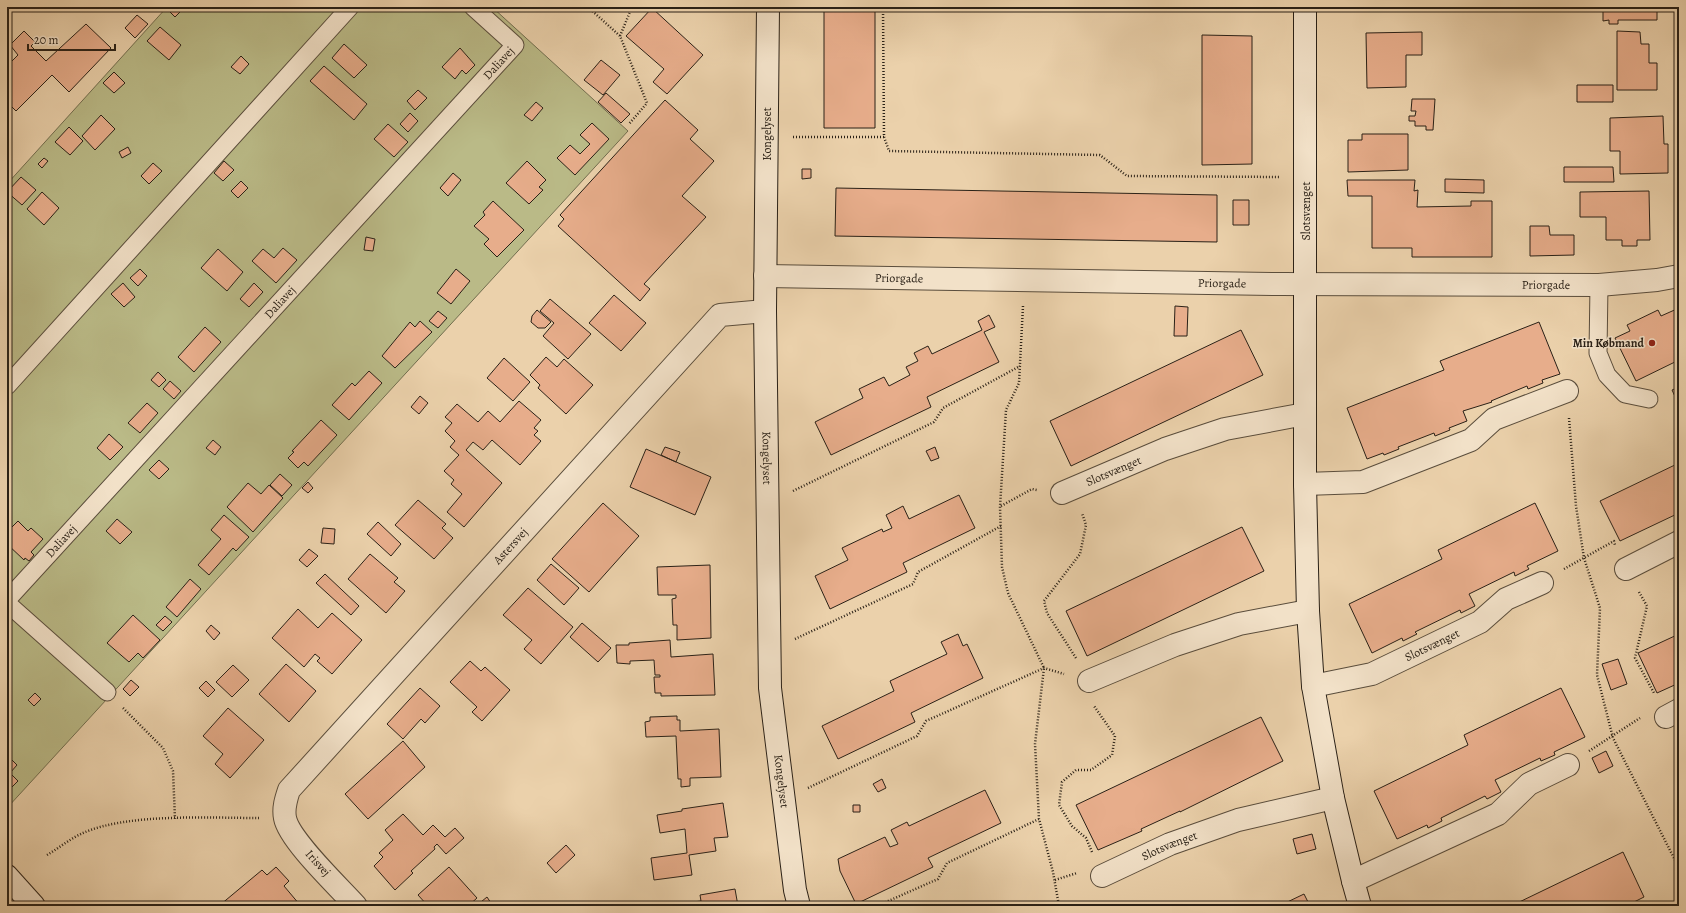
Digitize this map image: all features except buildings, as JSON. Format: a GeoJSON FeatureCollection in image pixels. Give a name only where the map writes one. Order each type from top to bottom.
{"type":"FeatureCollection","features":[{"type":"Feature","properties":{"kind":"street","name":"Kongelyset"},"geometry":{"type":"LineString","coordinates":[[768,7],[765,311],[770,688],[795,890],[799,906]]}},
{"type":"Feature","properties":{"kind":"street","name":"Slotsvænget"},"geometry":{"type":"LineString","coordinates":[[1305,7],[1305,484],[1308,611],[1314,686],[1333,798],[1352,880],[1360,906]]}},
{"type":"Feature","properties":{"kind":"street","name":"Priorgade"},"geometry":{"type":"LineString","coordinates":[[765,276],[1024,281],[1599,285],[1657,280],[1679,276]]}},
{"type":"Feature","properties":{"kind":"street","name":"Astersvej"},"geometry":{"type":"LineString","coordinates":[[285,817],[284,804],[289,790],[720,316],[765,311]]}},
{"type":"Feature","properties":{"kind":"street"},"geometry":{"type":"LineString","coordinates":[[1305,484],[1363,482],[1471,440],[1494,419],[1566,391]]}},
{"type":"Feature","properties":{"kind":"street","name":"Slotsvænget"},"geometry":{"type":"LineString","coordinates":[[1068,491],[1165,449],[1225,428],[1305,414]]}},
{"type":"Feature","properties":{"kind":"street"},"geometry":{"type":"LineString","coordinates":[[1626,569],[1679,542]]}},
{"type":"Feature","properties":{"kind":"street","name":"Slotsvænget"},"geometry":{"type":"LineString","coordinates":[[1314,686],[1372,674],[1480,622],[1506,599],[1542,583]]}},
{"type":"Feature","properties":{"kind":"street"},"geometry":{"type":"LineString","coordinates":[[1089,681],[1175,645],[1239,624],[1308,611]]}},
{"type":"Feature","properties":{"kind":"street"},"geometry":{"type":"LineString","coordinates":[[1352,880],[1498,814],[1529,784],[1568,764]]}},
{"type":"Feature","properties":{"kind":"street","name":"Slotsvænget"},"geometry":{"type":"LineString","coordinates":[[1102,876],[1170,844],[1238,820],[1333,798]]}},
{"type":"Feature","properties":{"kind":"street","name":"Irisvej"},"geometry":{"type":"LineString","coordinates":[[285,817],[294,837],[356,906]]}},
{"type":"Feature","properties":{"kind":"street"},"geometry":{"type":"LineString","coordinates":[[7,876],[34,906]]}},
{"type":"Feature","properties":{"kind":"lane"},"geometry":{"type":"LineString","coordinates":[[7,386],[350,7]]}},
{"type":"Feature","properties":{"kind":"lane","name":"Daliavej"},"geometry":{"type":"LineString","coordinates":[[107,692],[7,601],[515,45],[473,7]]}},
{"type":"Feature","properties":{"kind":"lane"},"geometry":{"type":"LineString","coordinates":[[1599,285],[1598,353],[1607,375],[1625,394],[1648,399]]}},
{"type":"Feature","properties":{"kind":"path"},"geometry":{"type":"LineString","coordinates":[[588,7],[620,36],[648,103],[629,124]]}},
{"type":"Feature","properties":{"kind":"path"},"geometry":{"type":"LineString","coordinates":[[620,36],[632,7]]}},
{"type":"Feature","properties":{"kind":"path"},"geometry":{"type":"LineString","coordinates":[[884,7],[884,137],[889,151],[1100,155],[1127,176],[1305,177]]}},
{"type":"Feature","properties":{"kind":"path"},"geometry":{"type":"LineString","coordinates":[[767,137],[884,137]]}},
{"type":"Feature","properties":{"kind":"path"},"geometry":{"type":"LineString","coordinates":[[1024,281],[1020,383],[1006,410],[1000,506],[1002,567],[1008,593],[1044,668],[1035,744],[1039,819],[1054,872],[1059,906]]}},
{"type":"Feature","properties":{"kind":"path"},"geometry":{"type":"LineString","coordinates":[[768,504],[934,422],[943,408],[1020,365]]}},
{"type":"Feature","properties":{"kind":"path"},"geometry":{"type":"LineString","coordinates":[[1566,391],[1576,506],[1584,558],[1600,608],[1597,675],[1612,734],[1679,868]]}},
{"type":"Feature","properties":{"kind":"path"},"geometry":{"type":"LineString","coordinates":[[1000,506],[1032,489],[1068,491],[1086,525],[1080,554],[1044,601],[1047,613],[1061,632],[1089,681],[1092,703],[1115,736],[1112,755],[1091,770],[1076,770],[1062,782],[1059,805],[1072,826],[1086,838],[1102,876]]}},
{"type":"Feature","properties":{"kind":"path"},"geometry":{"type":"LineString","coordinates":[[769,651],[913,584],[918,572],[1001,526]]}},
{"type":"Feature","properties":{"kind":"path"},"geometry":{"type":"LineString","coordinates":[[1542,583],[1554,574],[1614,541],[1626,569],[1647,606],[1636,658],[1672,714],[1645,716],[1612,734]]}},
{"type":"Feature","properties":{"kind":"path"},"geometry":{"type":"LineString","coordinates":[[784,800],[917,736],[926,721],[1044,668],[1089,681]]}},
{"type":"Feature","properties":{"kind":"path"},"geometry":{"type":"LineString","coordinates":[[107,692],[163,748],[173,770],[175,819]]}},
{"type":"Feature","properties":{"kind":"path"},"geometry":{"type":"LineString","coordinates":[[47,855],[83,833],[120,822],[175,819],[285,817]]}},
{"type":"Feature","properties":{"kind":"path"},"geometry":{"type":"LineString","coordinates":[[877,906],[938,879],[947,863],[1039,819]]}},
{"type":"Feature","properties":{"kind":"green space"},"geometry":{"type":"Polygon","coordinates":[[[167,7],[492,7],[628,131],[7,808],[7,184],[167,7]]]}},
{"type":"Feature","properties":{"kind":"place","name":"Min Købmand"},"geometry":{"type":"Point","coordinates":[1652,343]}}]}
